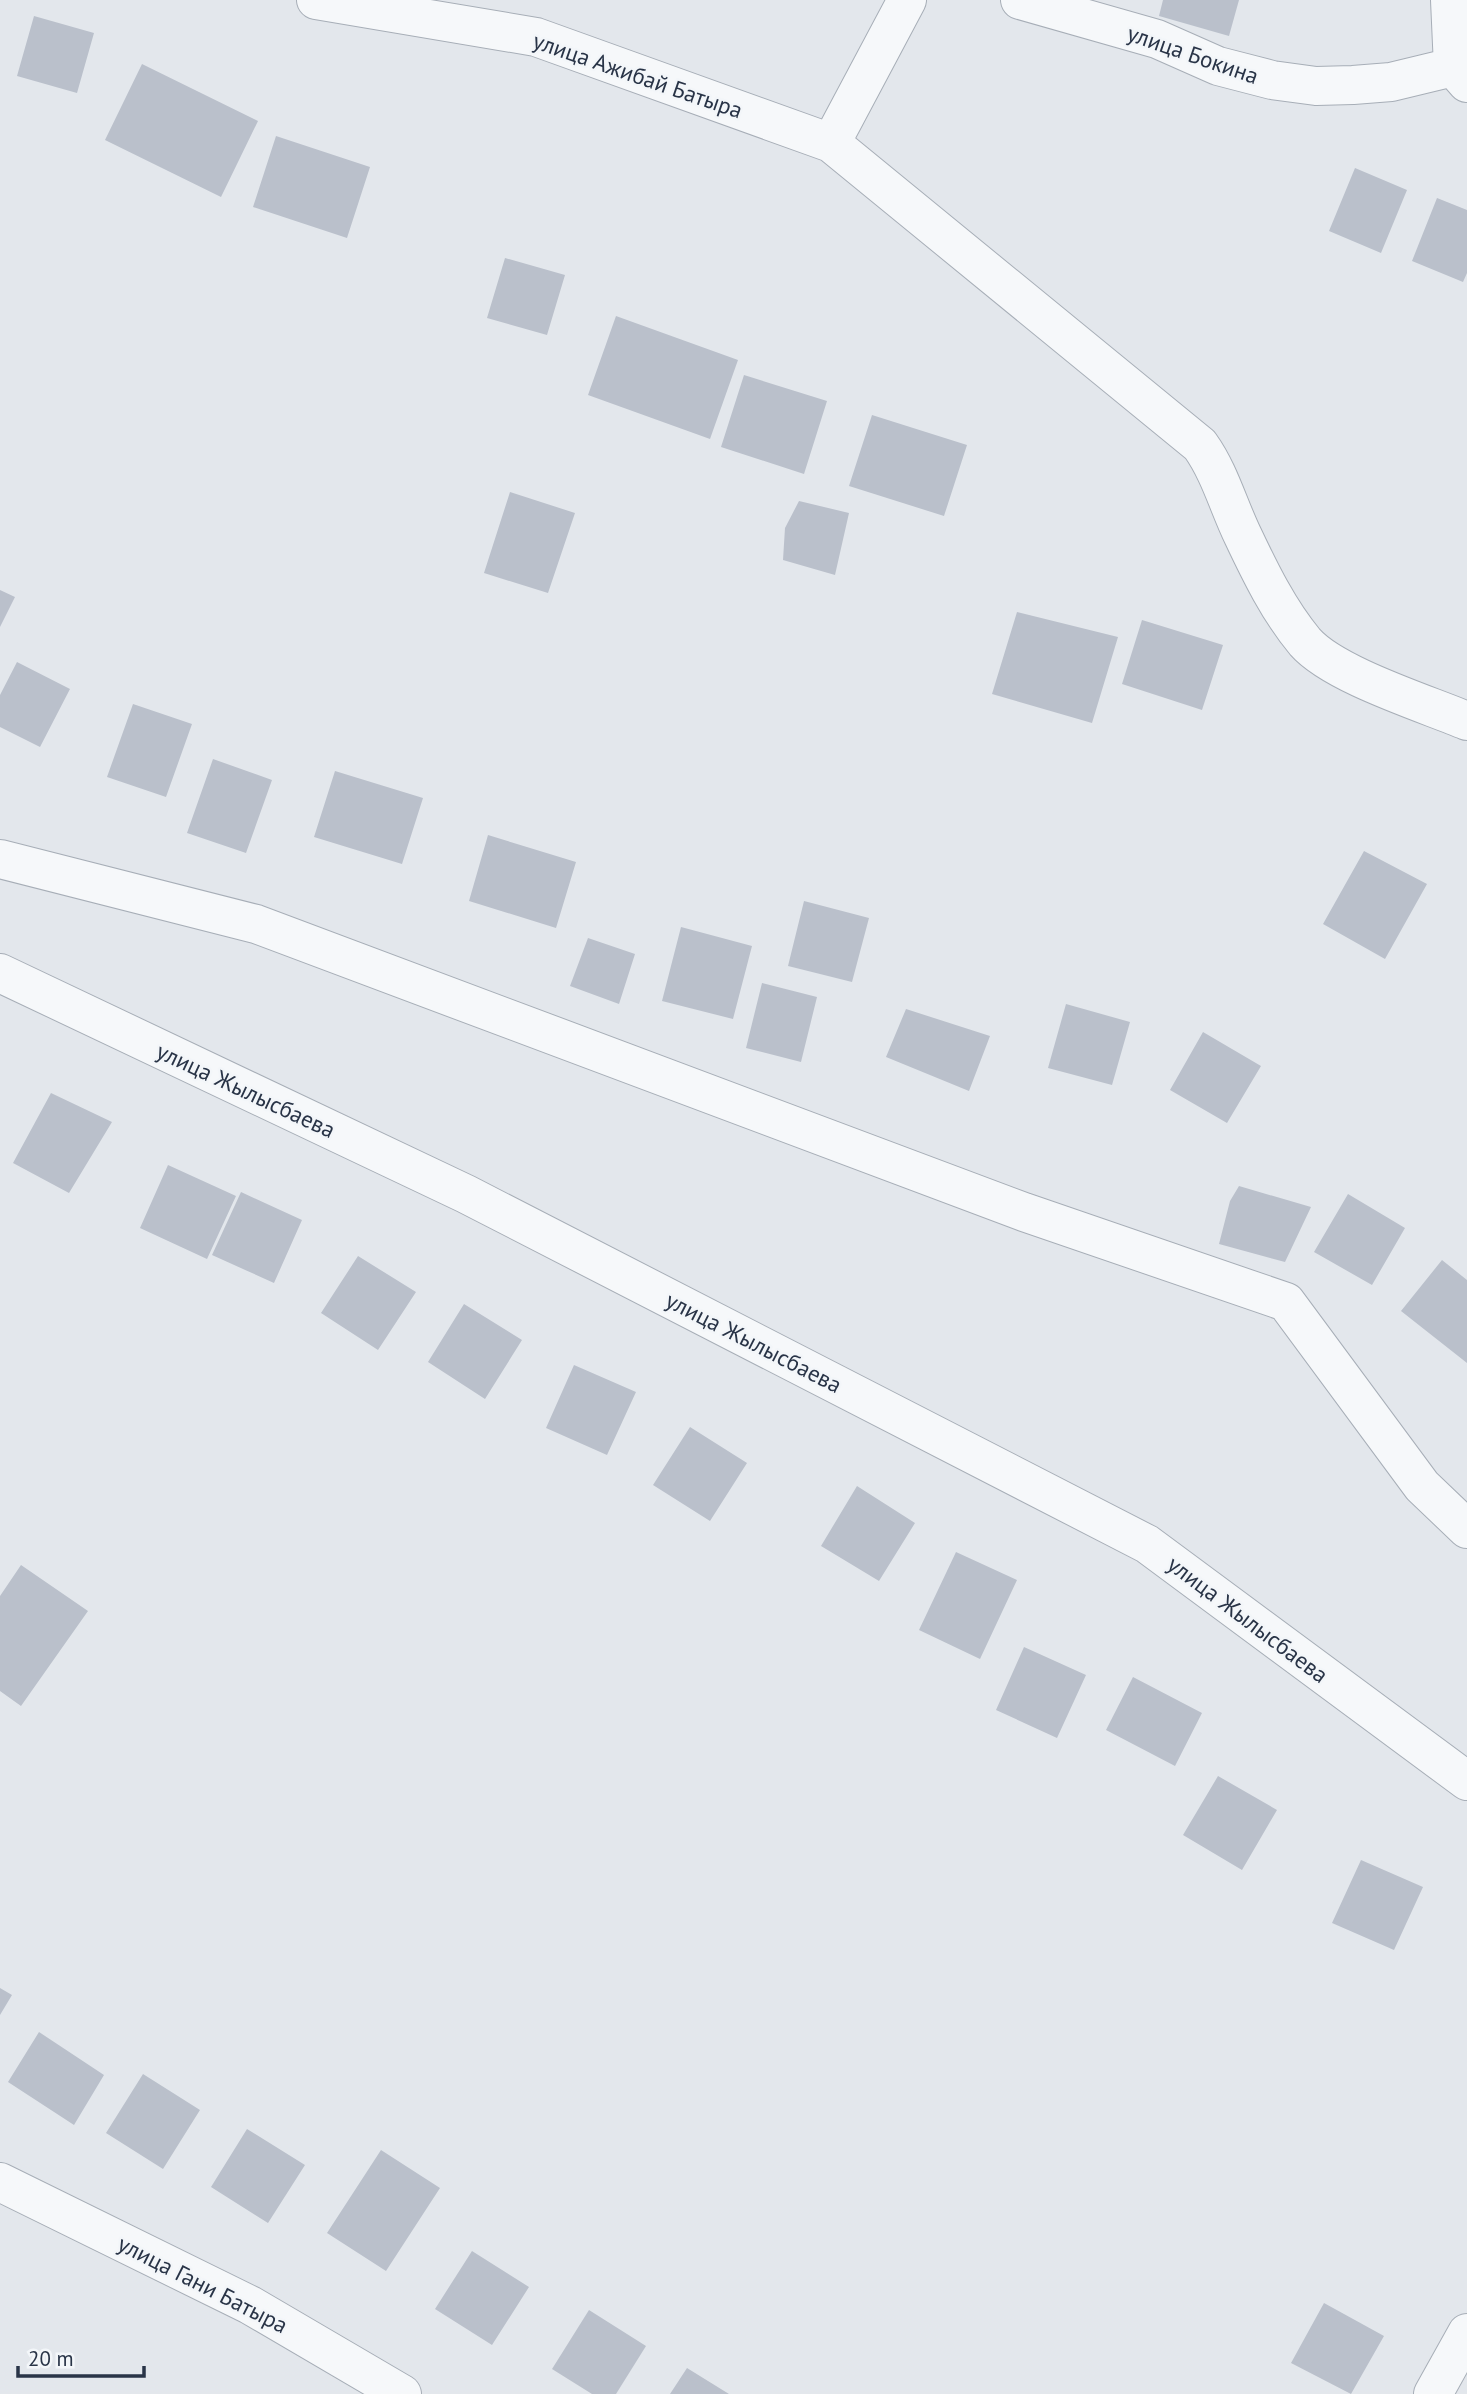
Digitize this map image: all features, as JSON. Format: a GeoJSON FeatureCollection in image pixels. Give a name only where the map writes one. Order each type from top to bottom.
{"type":"FeatureCollection","features":[{"type":"Feature","properties":{"kind":"street","name":"улица Ажибай Батыра"},"geometry":{"type":"LineString","coordinates":[[316,0],[537,37],[831,143],[1200,445],[1213,464],[1259,569],[1306,643],[1333,664],[1467,721]]}},
{"type":"Feature","properties":{"kind":"street"},"geometry":{"type":"LineString","coordinates":[[831,143],[907,0]]}},
{"type":"Feature","properties":{"kind":"street","name":"улица Бокина"},"geometry":{"type":"LineString","coordinates":[[1020,0],[1157,39],[1218,66],[1272,80],[1315,86],[1460,75],[1450,0]]}},
{"type":"Feature","properties":{"kind":"street"},"geometry":{"type":"LineString","coordinates":[[0,859],[256,924],[1011,1208],[1286,1301],[1422,1486],[1467,1529]]}},
{"type":"Feature","properties":{"kind":"street","name":"улица Жылысбаева"},"geometry":{"type":"LineString","coordinates":[[0,972],[466,1194],[1147,1544],[1467,1781]]}},
{"type":"Feature","properties":{"kind":"street","name":"улица Гани Батыра"},"geometry":{"type":"LineString","coordinates":[[0,2182],[250,2305],[402,2394]]}},
{"type":"Feature","properties":{"kind":"street"},"geometry":{"type":"LineString","coordinates":[[1433,2394],[1467,2333]]}},
{"type":"Feature","properties":{"kind":"building"},"geometry":{"type":"Polygon","coordinates":[[[1163,0],[1239,0],[1229,36],[1159,16],[1163,0]]]}},
{"type":"Feature","properties":{"kind":"building"},"geometry":{"type":"Polygon","coordinates":[[[34,16],[94,33],[77,93],[17,76],[34,16]]]}},
{"type":"Feature","properties":{"kind":"building"},"geometry":{"type":"Polygon","coordinates":[[[142,64],[258,121],[221,197],[105,140],[142,64]]]}},
{"type":"Feature","properties":{"kind":"building"},"geometry":{"type":"Polygon","coordinates":[[[276,136],[370,167],[347,238],[253,207],[276,136]]]}},
{"type":"Feature","properties":{"kind":"building"},"geometry":{"type":"Polygon","coordinates":[[[1355,168],[1407,190],[1381,253],[1329,231],[1355,168]]]}},
{"type":"Feature","properties":{"kind":"building"},"geometry":{"type":"Polygon","coordinates":[[[1437,198],[1467,210],[1467,273],[1463,282],[1412,261],[1437,198]]]}},
{"type":"Feature","properties":{"kind":"building"},"geometry":{"type":"Polygon","coordinates":[[[505,258],[565,275],[547,335],[487,318],[505,258]]]}},
{"type":"Feature","properties":{"kind":"building"},"geometry":{"type":"Polygon","coordinates":[[[616,316],[738,360],[710,439],[588,395],[616,316]]]}},
{"type":"Feature","properties":{"kind":"building"},"geometry":{"type":"Polygon","coordinates":[[[744,375],[827,401],[804,474],[721,447],[744,375]]]}},
{"type":"Feature","properties":{"kind":"building"},"geometry":{"type":"Polygon","coordinates":[[[872,415],[967,445],[944,516],[849,486],[872,415]]]}},
{"type":"Feature","properties":{"kind":"building"},"geometry":{"type":"Polygon","coordinates":[[[510,492],[575,513],[548,593],[484,573],[510,492]]]}},
{"type":"Feature","properties":{"kind":"building"},"geometry":{"type":"Polygon","coordinates":[[[799,501],[849,513],[835,575],[783,560],[785,528],[799,501]]]}},
{"type":"Feature","properties":{"kind":"building"},"geometry":{"type":"Polygon","coordinates":[[[0,590],[15,597],[0,627],[0,590]]]}},
{"type":"Feature","properties":{"kind":"building"},"geometry":{"type":"Polygon","coordinates":[[[1017,612],[1118,637],[1092,723],[992,694],[1017,612]]]}},
{"type":"Feature","properties":{"kind":"building"},"geometry":{"type":"Polygon","coordinates":[[[1142,620],[1223,645],[1202,710],[1122,684],[1142,620]]]}},
{"type":"Feature","properties":{"kind":"building"},"geometry":{"type":"Polygon","coordinates":[[[17,662],[70,689],[40,747],[0,727],[0,695],[17,662]]]}},
{"type":"Feature","properties":{"kind":"building"},"geometry":{"type":"Polygon","coordinates":[[[133,704],[192,724],[166,797],[107,777],[133,704]]]}},
{"type":"Feature","properties":{"kind":"building"},"geometry":{"type":"Polygon","coordinates":[[[213,759],[272,780],[246,853],[187,833],[213,759]]]}},
{"type":"Feature","properties":{"kind":"building"},"geometry":{"type":"Polygon","coordinates":[[[335,771],[423,798],[402,864],[314,837],[335,771]]]}},
{"type":"Feature","properties":{"kind":"building"},"geometry":{"type":"Polygon","coordinates":[[[488,835],[576,862],[556,928],[469,901],[488,835]]]}},
{"type":"Feature","properties":{"kind":"building"},"geometry":{"type":"Polygon","coordinates":[[[1364,851],[1427,884],[1385,959],[1323,924],[1364,851]]]}},
{"type":"Feature","properties":{"kind":"building"},"geometry":{"type":"Polygon","coordinates":[[[804,901],[869,918],[852,982],[788,966],[804,901]]]}},
{"type":"Feature","properties":{"kind":"building"},"geometry":{"type":"Polygon","coordinates":[[[681,927],[752,946],[733,1019],[662,1001],[681,927]]]}},
{"type":"Feature","properties":{"kind":"building"},"geometry":{"type":"Polygon","coordinates":[[[588,938],[635,954],[619,1004],[570,986],[588,938]]]}},
{"type":"Feature","properties":{"kind":"building"},"geometry":{"type":"Polygon","coordinates":[[[762,983],[817,997],[801,1062],[746,1048],[762,983]]]}},
{"type":"Feature","properties":{"kind":"building"},"geometry":{"type":"Polygon","coordinates":[[[1066,1004],[1130,1022],[1112,1085],[1048,1068],[1066,1004]]]}},
{"type":"Feature","properties":{"kind":"building"},"geometry":{"type":"Polygon","coordinates":[[[906,1009],[990,1036],[969,1091],[886,1057],[906,1009]]]}},
{"type":"Feature","properties":{"kind":"building"},"geometry":{"type":"Polygon","coordinates":[[[1203,1032],[1261,1066],[1227,1123],[1170,1090],[1203,1032]]]}},
{"type":"Feature","properties":{"kind":"building"},"geometry":{"type":"Polygon","coordinates":[[[51,1093],[112,1122],[69,1193],[13,1163],[51,1093]]]}},
{"type":"Feature","properties":{"kind":"building"},"geometry":{"type":"Polygon","coordinates":[[[168,1165],[236,1196],[207,1259],[140,1228],[168,1165]]]}},
{"type":"Feature","properties":{"kind":"building"},"geometry":{"type":"Polygon","coordinates":[[[1239,1186],[1311,1207],[1285,1262],[1219,1244],[1230,1201],[1239,1186]]]}},
{"type":"Feature","properties":{"kind":"building"},"geometry":{"type":"Polygon","coordinates":[[[241,1192],[302,1220],[274,1283],[212,1255],[241,1192]]]}},
{"type":"Feature","properties":{"kind":"building"},"geometry":{"type":"Polygon","coordinates":[[[1348,1194],[1405,1228],[1372,1285],[1314,1252],[1348,1194]]]}},
{"type":"Feature","properties":{"kind":"building"},"geometry":{"type":"Polygon","coordinates":[[[358,1256],[416,1292],[378,1350],[321,1313],[358,1256]]]}},
{"type":"Feature","properties":{"kind":"building"},"geometry":{"type":"Polygon","coordinates":[[[1442,1260],[1467,1280],[1467,1363],[1401,1311],[1442,1260]]]}},
{"type":"Feature","properties":{"kind":"building"},"geometry":{"type":"Polygon","coordinates":[[[464,1304],[522,1340],[485,1399],[428,1362],[464,1304]]]}},
{"type":"Feature","properties":{"kind":"building"},"geometry":{"type":"Polygon","coordinates":[[[574,1365],[636,1392],[607,1455],[546,1428],[574,1365]]]}},
{"type":"Feature","properties":{"kind":"building"},"geometry":{"type":"Polygon","coordinates":[[[690,1427],[747,1463],[710,1521],[653,1485],[690,1427]]]}},
{"type":"Feature","properties":{"kind":"building"},"geometry":{"type":"Polygon","coordinates":[[[857,1486],[915,1523],[879,1581],[821,1546],[857,1486]]]}},
{"type":"Feature","properties":{"kind":"building"},"geometry":{"type":"Polygon","coordinates":[[[956,1552],[1017,1580],[980,1659],[919,1630],[956,1552]]]}},
{"type":"Feature","properties":{"kind":"building"},"geometry":{"type":"Polygon","coordinates":[[[21,1565],[88,1611],[21,1706],[0,1691],[0,1596],[21,1565]]]}},
{"type":"Feature","properties":{"kind":"building"},"geometry":{"type":"Polygon","coordinates":[[[1024,1647],[1086,1675],[1057,1738],[996,1710],[1024,1647]]]}},
{"type":"Feature","properties":{"kind":"building"},"geometry":{"type":"Polygon","coordinates":[[[1133,1677],[1202,1713],[1175,1766],[1106,1730],[1133,1677]]]}},
{"type":"Feature","properties":{"kind":"building"},"geometry":{"type":"Polygon","coordinates":[[[1218,1776],[1277,1810],[1242,1870],[1183,1835],[1218,1776]]]}},
{"type":"Feature","properties":{"kind":"building"},"geometry":{"type":"Polygon","coordinates":[[[1361,1860],[1423,1887],[1394,1950],[1332,1923],[1361,1860]]]}},
{"type":"Feature","properties":{"kind":"building"},"geometry":{"type":"Polygon","coordinates":[[[0,1988],[12,1995],[0,2015],[0,1988]]]}},
{"type":"Feature","properties":{"kind":"building"},"geometry":{"type":"Polygon","coordinates":[[[39,2032],[104,2075],[74,2125],[8,2082],[39,2032]]]}},
{"type":"Feature","properties":{"kind":"building"},"geometry":{"type":"Polygon","coordinates":[[[143,2074],[200,2110],[163,2169],[106,2133],[143,2074]]]}},
{"type":"Feature","properties":{"kind":"building"},"geometry":{"type":"Polygon","coordinates":[[[247,2129],[305,2165],[268,2223],[211,2187],[247,2129]]]}},
{"type":"Feature","properties":{"kind":"building"},"geometry":{"type":"Polygon","coordinates":[[[381,2150],[440,2188],[386,2271],[327,2233],[381,2150]]]}},
{"type":"Feature","properties":{"kind":"building"},"geometry":{"type":"Polygon","coordinates":[[[472,2251],[529,2287],[492,2345],[435,2309],[472,2251]]]}},
{"type":"Feature","properties":{"kind":"building"},"geometry":{"type":"Polygon","coordinates":[[[1324,2303],[1384,2336],[1351,2394],[1291,2363],[1324,2303]]]}},
{"type":"Feature","properties":{"kind":"building"},"geometry":{"type":"Polygon","coordinates":[[[589,2310],[646,2346],[616,2394],[592,2394],[552,2369],[589,2310]]]}},
{"type":"Feature","properties":{"kind":"building"},"geometry":{"type":"Polygon","coordinates":[[[687,2368],[729,2394],[670,2394],[687,2368]]]}}]}
